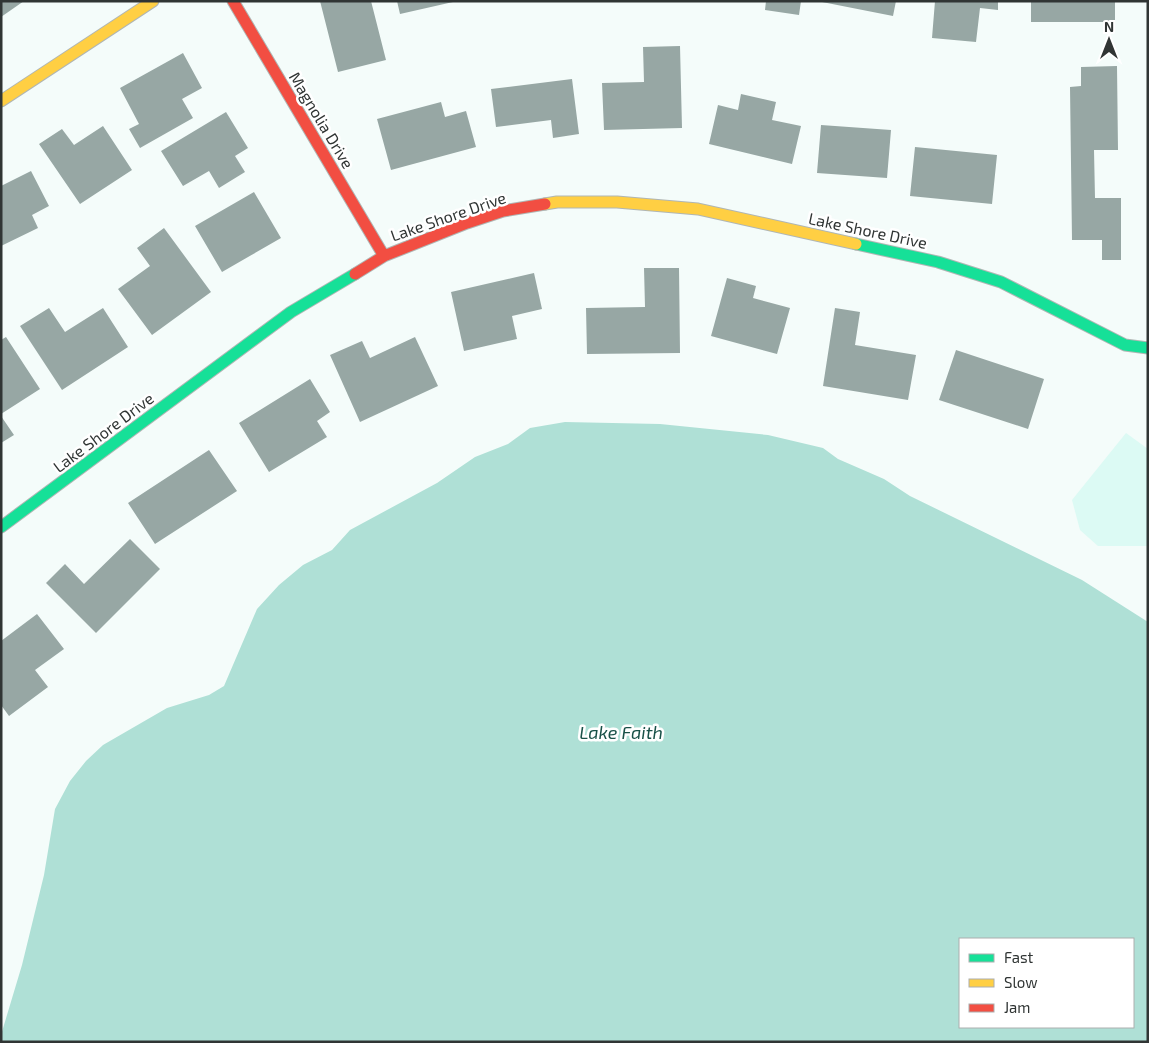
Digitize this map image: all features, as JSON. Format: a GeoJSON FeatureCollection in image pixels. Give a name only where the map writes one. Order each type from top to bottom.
{"type":"FeatureCollection","features":[{"type":"Feature","properties":{"kind":"street"},"geometry":{"type":"LineString","coordinates":[[1,101],[153,1]]}},
{"type":"Feature","properties":{"kind":"street","name":"Magnolia Drive"},"geometry":{"type":"LineString","coordinates":[[233,1],[384,256]]}},
{"type":"Feature","properties":{"kind":"street","name":"Lake Shore Drive"},"geometry":{"type":"LineString","coordinates":[[1,527],[291,312],[384,256],[467,223],[503,211],[557,202],[617,202],[698,209],[938,262],[1001,282],[1125,345],[1148,348]]}},
{"type":"Feature","properties":{"kind":"shaded area"},"geometry":{"type":"Polygon","coordinates":[[[1126,433],[1148,449],[1148,546],[1098,546],[1080,530],[1072,500],[1126,433]]]}},
{"type":"Feature","properties":{"kind":"water","name":"Lake Faith"},"geometry":{"type":"Polygon","coordinates":[[[565,422],[660,424],[768,435],[823,448],[838,459],[884,479],[910,496],[1082,580],[1148,622],[1148,1042],[1,1042],[1,1035],[22,965],[44,875],[55,809],[70,781],[86,761],[103,745],[167,708],[209,695],[224,686],[257,609],[279,585],[303,565],[332,550],[350,530],[437,483],[475,457],[508,444],[530,428],[565,422]]]}},
{"type":"Feature","properties":{"kind":"building"},"geometry":{"type":"Polygon","coordinates":[[[1,1],[24,1],[1,17],[1,1]]]}},
{"type":"Feature","properties":{"kind":"building"},"geometry":{"type":"Polygon","coordinates":[[[320,1],[371,1],[386,60],[338,72],[320,1]]]}},
{"type":"Feature","properties":{"kind":"building"},"geometry":{"type":"Polygon","coordinates":[[[397,1],[453,1],[453,2],[400,14],[397,1]]]}},
{"type":"Feature","properties":{"kind":"building"},"geometry":{"type":"Polygon","coordinates":[[[766,1],[801,1],[799,15],[765,10],[766,1]]]}},
{"type":"Feature","properties":{"kind":"building"},"geometry":{"type":"Polygon","coordinates":[[[817,1],[896,1],[893,16],[817,1]]]}},
{"type":"Feature","properties":{"kind":"building"},"geometry":{"type":"Polygon","coordinates":[[[935,1],[998,1],[998,10],[980,8],[976,42],[932,38],[935,1]]]}},
{"type":"Feature","properties":{"kind":"building"},"geometry":{"type":"Polygon","coordinates":[[[1031,1],[1115,1],[1115,22],[1031,22],[1031,1]]]}},
{"type":"Feature","properties":{"kind":"building"},"geometry":{"type":"Polygon","coordinates":[[[680,46],[682,128],[604,130],[602,83],[644,82],[643,47],[680,46]]]}},
{"type":"Feature","properties":{"kind":"building"},"geometry":{"type":"Polygon","coordinates":[[[183,53],[202,88],[182,99],[193,118],[140,148],[129,129],[139,124],[120,88],[183,53]]]}},
{"type":"Feature","properties":{"kind":"building"},"geometry":{"type":"Polygon","coordinates":[[[1117,66],[1118,150],[1094,150],[1095,198],[1121,198],[1121,260],[1102,260],[1102,240],[1072,240],[1070,87],[1081,86],[1081,67],[1117,66]]]}},
{"type":"Feature","properties":{"kind":"building"},"geometry":{"type":"Polygon","coordinates":[[[572,79],[579,134],[553,138],[551,120],[496,127],[491,89],[572,79]]]}},
{"type":"Feature","properties":{"kind":"building"},"geometry":{"type":"Polygon","coordinates":[[[741,94],[776,102],[772,120],[801,126],[792,164],[709,144],[718,105],[738,110],[741,94]]]}},
{"type":"Feature","properties":{"kind":"building"},"geometry":{"type":"Polygon","coordinates":[[[441,102],[445,117],[466,111],[476,147],[391,170],[377,119],[441,102]]]}},
{"type":"Feature","properties":{"kind":"building"},"geometry":{"type":"Polygon","coordinates":[[[226,112],[248,148],[235,156],[245,172],[219,188],[209,171],[183,186],[161,151],[226,112]]]}},
{"type":"Feature","properties":{"kind":"building"},"geometry":{"type":"Polygon","coordinates":[[[821,125],[891,130],[887,178],[817,173],[821,125]]]}},
{"type":"Feature","properties":{"kind":"building"},"geometry":{"type":"Polygon","coordinates":[[[103,126],[132,170],[80,204],[39,144],[62,129],[74,145],[103,126]]]}},
{"type":"Feature","properties":{"kind":"building"},"geometry":{"type":"Polygon","coordinates":[[[915,147],[997,155],[992,204],[910,196],[915,147]]]}},
{"type":"Feature","properties":{"kind":"building"},"geometry":{"type":"Polygon","coordinates":[[[31,171],[49,206],[32,215],[38,228],[1,246],[1,186],[31,171]]]}},
{"type":"Feature","properties":{"kind":"building"},"geometry":{"type":"Polygon","coordinates":[[[254,192],[281,238],[222,272],[195,226],[254,192]]]}},
{"type":"Feature","properties":{"kind":"building"},"geometry":{"type":"Polygon","coordinates":[[[164,228],[211,292],[152,335],[118,289],[150,266],[137,248],[164,228]]]}},
{"type":"Feature","properties":{"kind":"building"},"geometry":{"type":"Polygon","coordinates":[[[644,268],[679,268],[680,353],[587,354],[586,308],[645,307],[644,268]]]}},
{"type":"Feature","properties":{"kind":"building"},"geometry":{"type":"Polygon","coordinates":[[[534,273],[542,309],[512,316],[517,339],[464,351],[451,292],[534,273]]]}},
{"type":"Feature","properties":{"kind":"building"},"geometry":{"type":"Polygon","coordinates":[[[727,278],[756,286],[753,298],[790,308],[777,354],[711,336],[727,278]]]}},
{"type":"Feature","properties":{"kind":"building"},"geometry":{"type":"Polygon","coordinates":[[[49,308],[65,332],[103,308],[128,347],[62,390],[20,326],[49,308]]]}},
{"type":"Feature","properties":{"kind":"building"},"geometry":{"type":"Polygon","coordinates":[[[835,308],[860,312],[855,345],[916,355],[908,400],[823,386],[835,308]]]}},
{"type":"Feature","properties":{"kind":"building"},"geometry":{"type":"Polygon","coordinates":[[[6,337],[40,389],[1,414],[1,340],[6,337]]]}},
{"type":"Feature","properties":{"kind":"building"},"geometry":{"type":"Polygon","coordinates":[[[415,337],[438,386],[360,422],[330,355],[362,341],[370,358],[415,337]]]}},
{"type":"Feature","properties":{"kind":"building"},"geometry":{"type":"Polygon","coordinates":[[[956,350],[1044,379],[1028,429],[939,400],[956,350]]]}},
{"type":"Feature","properties":{"kind":"building"},"geometry":{"type":"Polygon","coordinates":[[[310,379],[330,412],[317,421],[327,437],[269,472],[239,423],[310,379]]]}},
{"type":"Feature","properties":{"kind":"building"},"geometry":{"type":"Polygon","coordinates":[[[1,416],[14,435],[1,443],[1,416]]]}},
{"type":"Feature","properties":{"kind":"building"},"geometry":{"type":"Polygon","coordinates":[[[209,450],[237,491],[155,544],[128,503],[209,450]]]}},
{"type":"Feature","properties":{"kind":"building"},"geometry":{"type":"Polygon","coordinates":[[[130,539],[160,569],[96,633],[46,583],[65,564],[84,584],[130,539]]]}},
{"type":"Feature","properties":{"kind":"building"},"geometry":{"type":"Polygon","coordinates":[[[37,614],[64,649],[35,670],[48,687],[9,716],[1,705],[1,641],[37,614]]]}},
{"type":"Feature","properties":{"kind":"traffic: fast"},"geometry":{"type":"LineString","coordinates":[[856,244],[938,262],[1001,282],[1125,345],[1148,348]]}},
{"type":"Feature","properties":{"kind":"traffic: fast"},"geometry":{"type":"LineString","coordinates":[[1,527],[291,312],[355,274]]}},
{"type":"Feature","properties":{"kind":"traffic: slow"},"geometry":{"type":"LineString","coordinates":[[1,101],[153,1]]}},
{"type":"Feature","properties":{"kind":"traffic: slow"},"geometry":{"type":"LineString","coordinates":[[545,204],[557,202],[617,202],[698,209],[856,244]]}},
{"type":"Feature","properties":{"kind":"traffic: jam"},"geometry":{"type":"LineString","coordinates":[[233,1],[384,256]]}},
{"type":"Feature","properties":{"kind":"traffic: jam"},"geometry":{"type":"LineString","coordinates":[[355,274],[384,256],[467,223],[503,211],[545,204]]}}]}
